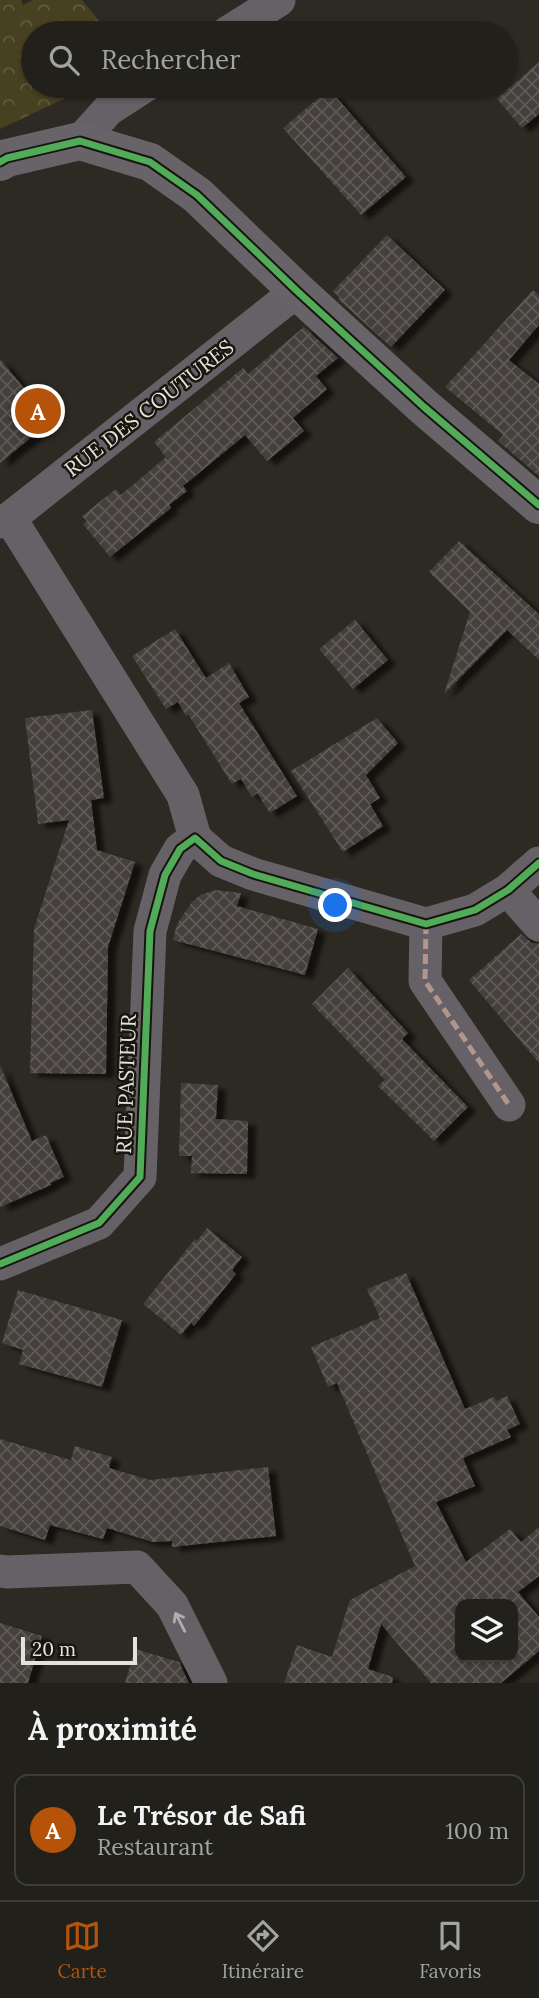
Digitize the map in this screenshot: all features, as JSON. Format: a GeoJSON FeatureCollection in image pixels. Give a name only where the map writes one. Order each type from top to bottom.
{"type":"FeatureCollection","features":[{"type":"Feature","properties":{"kind":"street"},"geometry":{"type":"LineString","coordinates":[[246,21],[279,0]]}},
{"type":"Feature","properties":{"kind":"street"},"geometry":{"type":"LineString","coordinates":[[80,141],[108,110],[126,98]]}},
{"type":"Feature","properties":{"kind":"street"},"geometry":{"type":"LineString","coordinates":[[0,162],[80,141],[150,162],[160,168],[197,195],[424,407],[539,505]]}},
{"type":"Feature","properties":{"kind":"street","name":"RUE DES COUTURES"},"geometry":{"type":"LineString","coordinates":[[5,520],[298,291]]}},
{"type":"Feature","properties":{"kind":"street"},"geometry":{"type":"LineString","coordinates":[[5,520],[183,795],[195,838],[221,861],[253,874],[426,924],[475,910],[508,890],[539,863]]}},
{"type":"Feature","properties":{"kind":"street","name":"RUE PASTEUR"},"geometry":{"type":"LineString","coordinates":[[0,1264],[99,1223],[140,1177],[150,931],[166,875],[180,849],[195,838]]}},
{"type":"Feature","properties":{"kind":"street"},"geometry":{"type":"LineString","coordinates":[[508,890],[539,925]]}},
{"type":"Feature","properties":{"kind":"street"},"geometry":{"type":"LineString","coordinates":[[426,924],[425,981],[509,1105]]}},
{"type":"Feature","properties":{"kind":"street"},"geometry":{"type":"LineString","coordinates":[[0,1571],[137,1567],[172,1605],[211,1683]]}},
{"type":"Feature","properties":{"kind":"green space"},"geometry":{"type":"Polygon","coordinates":[[[0,0],[21,0],[23,5],[33,0],[82,0],[99,21],[21,21],[21,98],[66,98],[0,129],[0,0]]]}},
{"type":"Feature","properties":{"kind":"building"},"geometry":{"type":"Polygon","coordinates":[[[539,62],[539,114],[522,128],[497,99],[518,98],[518,80],[539,62]]]}},
{"type":"Feature","properties":{"kind":"building"},"geometry":{"type":"Polygon","coordinates":[[[318,98],[337,98],[406,177],[361,215],[283,128],[318,98]]]}},
{"type":"Feature","properties":{"kind":"building"},"geometry":{"type":"Polygon","coordinates":[[[387,235],[445,290],[391,347],[338,299],[340,298],[333,291],[387,235]]]}},
{"type":"Feature","properties":{"kind":"building"},"geometry":{"type":"Polygon","coordinates":[[[533,290],[539,295],[539,325],[509,360],[539,384],[539,476],[498,441],[503,435],[445,387],[533,290]]]}},
{"type":"Feature","properties":{"kind":"building"},"geometry":{"type":"Polygon","coordinates":[[[304,327],[338,358],[316,376],[327,389],[293,418],[304,431],[267,461],[245,435],[183,486],[187,491],[169,505],[171,508],[110,557],[83,524],[87,521],[82,516],[116,489],[121,495],[166,457],[154,442],[243,368],[248,374],[304,327]]]}},
{"type":"Feature","properties":{"kind":"building"},"geometry":{"type":"Polygon","coordinates":[[[0,359],[51,421],[0,463],[0,359]]]}},
{"type":"Feature","properties":{"kind":"building"},"geometry":{"type":"Polygon","coordinates":[[[459,541],[539,614],[539,660],[507,630],[444,694],[470,612],[429,572],[459,541]]]}},
{"type":"Feature","properties":{"kind":"building"},"geometry":{"type":"Polygon","coordinates":[[[355,620],[388,660],[353,689],[319,649],[355,620]]]}},
{"type":"Feature","properties":{"kind":"building"},"geometry":{"type":"Polygon","coordinates":[[[175,629],[206,678],[229,663],[249,697],[239,703],[297,796],[270,813],[257,793],[252,797],[241,779],[232,784],[178,702],[166,709],[132,656],[175,629]]]}},
{"type":"Feature","properties":{"kind":"building"},"geometry":{"type":"Polygon","coordinates":[[[92,710],[104,798],[91,800],[97,850],[135,862],[108,947],[106,1074],[30,1073],[34,929],[69,820],[38,824],[25,718],[92,710]]]}},
{"type":"Feature","properties":{"kind":"building"},"geometry":{"type":"Polygon","coordinates":[[[377,718],[398,743],[366,775],[380,798],[370,804],[383,826],[343,852],[291,771],[377,718]]]}},
{"type":"Feature","properties":{"kind":"building"},"geometry":{"type":"Polygon","coordinates":[[[216,890],[241,893],[237,906],[318,929],[305,975],[173,940],[177,924],[192,902],[200,895],[216,890]]]}},
{"type":"Feature","properties":{"kind":"building"},"geometry":{"type":"Polygon","coordinates":[[[521,934],[532,943],[539,944],[539,1063],[469,980],[521,934]]]}},
{"type":"Feature","properties":{"kind":"building"},"geometry":{"type":"Polygon","coordinates":[[[348,968],[408,1033],[402,1039],[468,1107],[434,1141],[378,1086],[385,1080],[312,1004],[348,968]]]}},
{"type":"Feature","properties":{"kind":"building"},"geometry":{"type":"Polygon","coordinates":[[[0,1065],[32,1141],[46,1135],[64,1177],[0,1207],[0,1065]]]}},
{"type":"Feature","properties":{"kind":"building"},"geometry":{"type":"Polygon","coordinates":[[[181,1083],[218,1085],[216,1119],[248,1121],[247,1174],[191,1173],[192,1156],[179,1156],[181,1083]]]}},
{"type":"Feature","properties":{"kind":"building"},"geometry":{"type":"Polygon","coordinates":[[[207,1228],[242,1257],[232,1270],[236,1274],[194,1326],[191,1323],[181,1335],[143,1304],[207,1228]]]}},
{"type":"Feature","properties":{"kind":"building"},"geometry":{"type":"Polygon","coordinates":[[[406,1273],[465,1409],[494,1397],[496,1401],[507,1396],[520,1424],[507,1430],[511,1437],[463,1458],[475,1486],[436,1502],[466,1562],[510,1529],[521,1542],[539,1527],[539,1576],[518,1592],[539,1617],[539,1651],[501,1683],[431,1683],[381,1624],[368,1669],[393,1677],[392,1683],[284,1683],[297,1645],[332,1657],[350,1600],[415,1566],[337,1383],[328,1387],[311,1347],[380,1318],[367,1289],[406,1273]]]}},
{"type":"Feature","properties":{"kind":"building"},"geometry":{"type":"Polygon","coordinates":[[[18,1290],[122,1320],[102,1387],[19,1364],[23,1350],[2,1343],[18,1290]]]}},
{"type":"Feature","properties":{"kind":"building"},"geometry":{"type":"Polygon","coordinates":[[[0,1439],[71,1460],[75,1446],[112,1457],[109,1468],[150,1480],[268,1467],[276,1536],[172,1547],[172,1541],[153,1542],[107,1528],[103,1539],[50,1525],[45,1540],[0,1526],[0,1439]]]}},
{"type":"Feature","properties":{"kind":"building"},"geometry":{"type":"Polygon","coordinates":[[[0,1623],[42,1636],[28,1683],[0,1683],[0,1623]]]}},
{"type":"Feature","properties":{"kind":"building"},"geometry":{"type":"Polygon","coordinates":[[[135,1649],[179,1662],[189,1683],[125,1683],[135,1649]]]}},
{"type":"Feature","properties":{"kind":"marked path"},"geometry":{"type":"LineString","coordinates":[[426,924],[425,981],[509,1105]]}},
{"type":"Feature","properties":{"kind":"cycle path"},"geometry":{"type":"LineString","coordinates":[[0,162],[80,141],[150,162],[197,195],[424,407],[539,505]]}},
{"type":"Feature","properties":{"kind":"cycle path"},"geometry":{"type":"LineString","coordinates":[[0,1264],[99,1223],[140,1177],[150,931],[165,875],[180,849],[195,838],[221,861],[253,874],[426,924],[475,910],[508,890],[539,863]]}},
{"type":"Feature","properties":{"kind":"place","name":"Le Trésor de Safi"},"geometry":{"type":"Point","coordinates":[38,411]}}]}
